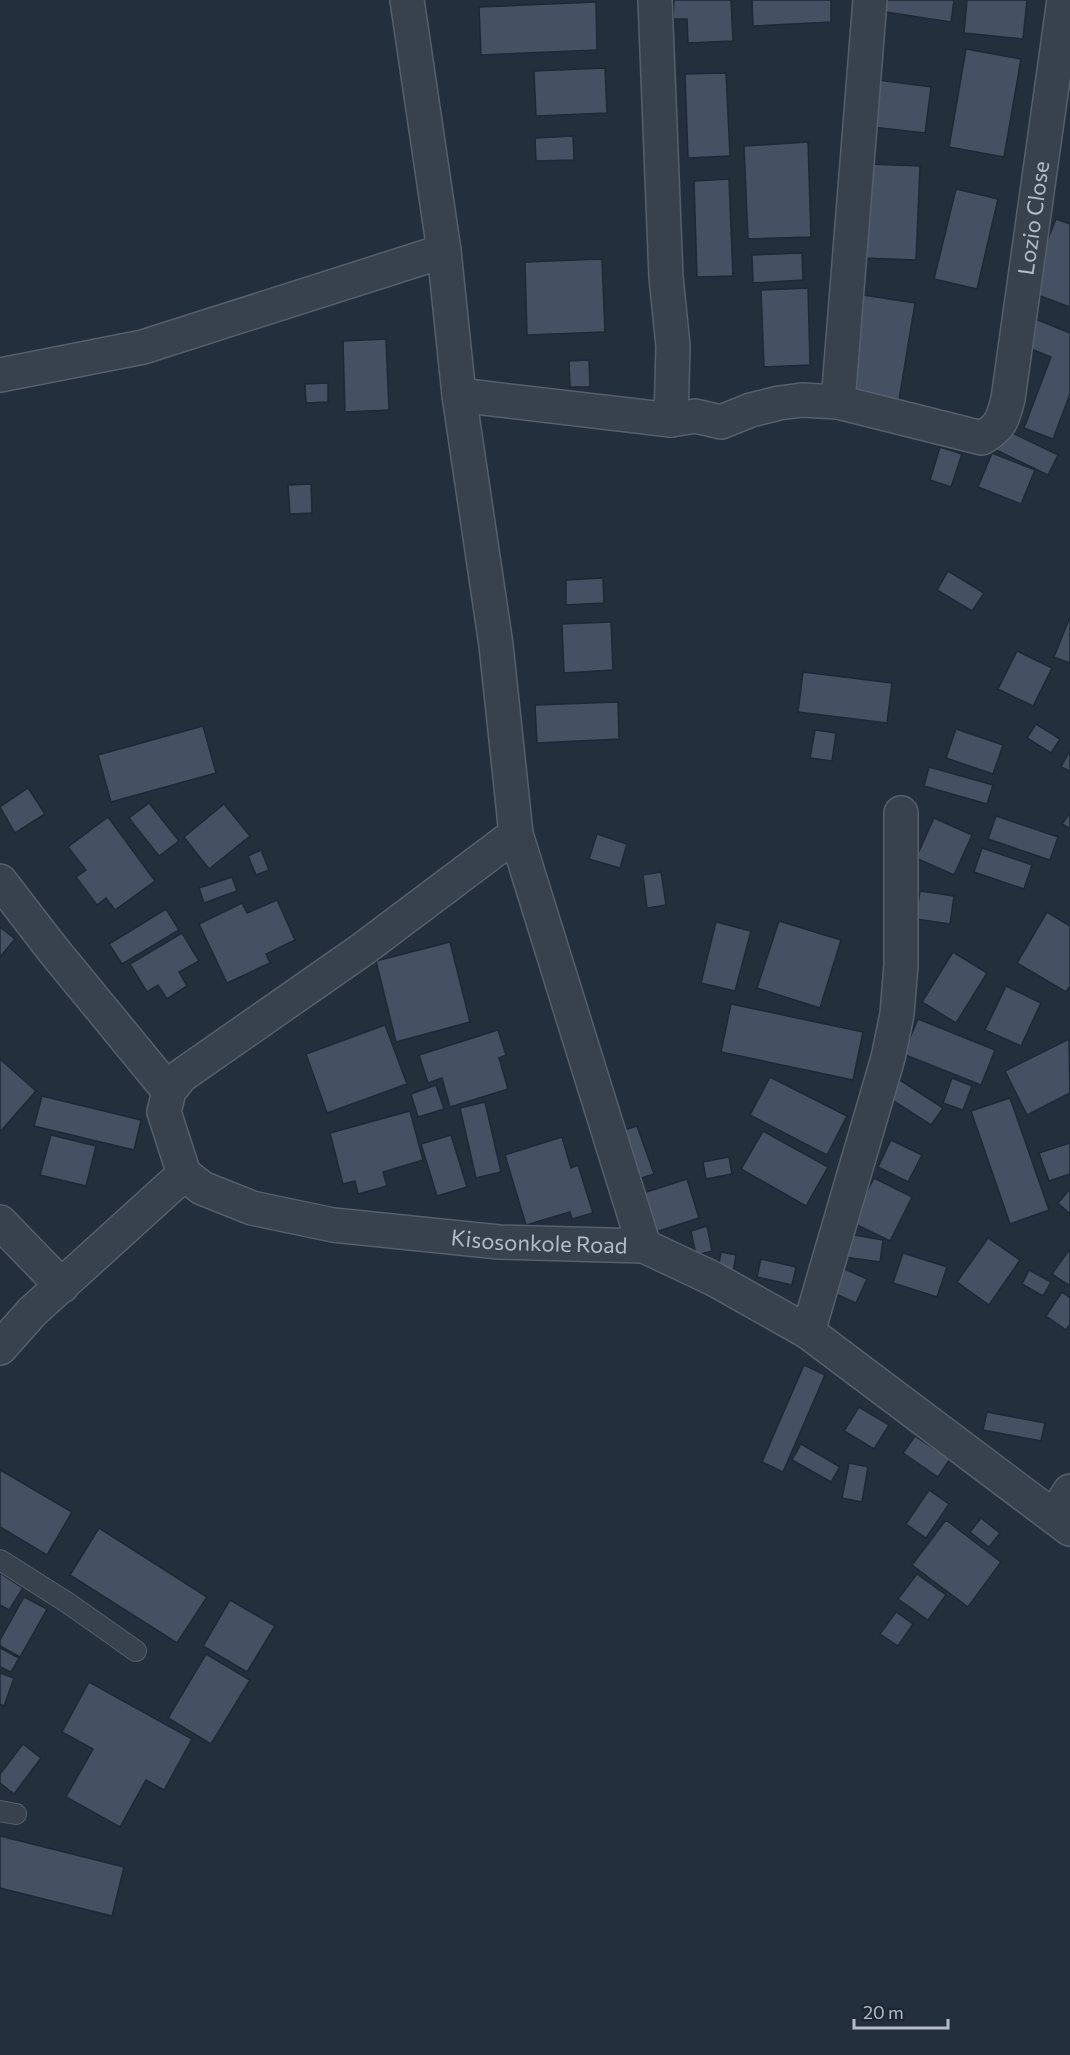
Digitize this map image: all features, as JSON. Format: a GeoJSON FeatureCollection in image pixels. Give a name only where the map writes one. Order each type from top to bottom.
{"type":"FeatureCollection","features":[{"type":"Feature","properties":{"kind":"street"},"geometry":{"type":"LineString","coordinates":[[407,0],[444,251],[459,395],[496,645],[516,834],[644,1246]]}},
{"type":"Feature","properties":{"kind":"street"},"geometry":{"type":"LineString","coordinates":[[655,0],[666,277],[673,346],[671,420]]}},
{"type":"Feature","properties":{"kind":"street"},"geometry":{"type":"LineString","coordinates":[[459,395],[671,420],[695,416],[721,422],[751,410],[779,403],[802,400],[838,402],[870,0]]}},
{"type":"Feature","properties":{"kind":"street","name":"Lozio Close"},"geometry":{"type":"LineString","coordinates":[[838,402],[981,438],[993,431],[1002,421],[1008,399],[1064,0]]}},
{"type":"Feature","properties":{"kind":"street"},"geometry":{"type":"LineString","coordinates":[[0,375],[143,348],[444,251]]}},
{"type":"Feature","properties":{"kind":"street"},"geometry":{"type":"LineString","coordinates":[[808,1332],[888,1058],[897,1014],[901,965],[901,813]]}},
{"type":"Feature","properties":{"kind":"street"},"geometry":{"type":"LineString","coordinates":[[0,1348],[32,1312],[184,1174],[164,1112],[169,1091],[181,1076],[363,949],[516,834]]}},
{"type":"Feature","properties":{"kind":"street"},"geometry":{"type":"LineString","coordinates":[[0,881],[54,951],[169,1091]]}},
{"type":"Feature","properties":{"kind":"street","name":"Kisosonkole Road"},"geometry":{"type":"LineString","coordinates":[[184,1174],[202,1188],[252,1208],[333,1225],[499,1242],[644,1246],[714,1279],[808,1332],[1064,1512]]}},
{"type":"Feature","properties":{"kind":"street"},"geometry":{"type":"LineString","coordinates":[[0,1222],[62,1286]]}},
{"type":"Feature","properties":{"kind":"lane"},"geometry":{"type":"LineString","coordinates":[[0,1560],[68,1603],[136,1651]]}},
{"type":"Feature","properties":{"kind":"building"},"geometry":{"type":"Polygon","coordinates":[[[674,0],[731,0],[733,41],[688,43],[687,19],[673,19],[674,0]]]}},
{"type":"Feature","properties":{"kind":"building"},"geometry":{"type":"Polygon","coordinates":[[[752,0],[831,0],[831,22],[753,26],[752,0]]]}},
{"type":"Feature","properties":{"kind":"building"},"geometry":{"type":"Polygon","coordinates":[[[874,0],[954,0],[951,22],[873,10],[874,0]]]}},
{"type":"Feature","properties":{"kind":"building"},"geometry":{"type":"Polygon","coordinates":[[[967,0],[1027,0],[1023,39],[964,33],[967,0]]]}},
{"type":"Feature","properties":{"kind":"building"},"geometry":{"type":"Polygon","coordinates":[[[596,2],[597,50],[481,55],[479,7],[596,2]]]}},
{"type":"Feature","properties":{"kind":"building"},"geometry":{"type":"Polygon","coordinates":[[[966,49],[1021,59],[1004,157],[949,147],[966,49]]]}},
{"type":"Feature","properties":{"kind":"building"},"geometry":{"type":"Polygon","coordinates":[[[605,68],[607,113],[536,116],[534,71],[605,68]]]}},
{"type":"Feature","properties":{"kind":"building"},"geometry":{"type":"Polygon","coordinates":[[[726,73],[730,156],[688,158],[685,74],[726,73]]]}},
{"type":"Feature","properties":{"kind":"building"},"geometry":{"type":"Polygon","coordinates":[[[878,80],[931,87],[925,133],[872,127],[878,80]]]}},
{"type":"Feature","properties":{"kind":"building"},"geometry":{"type":"Polygon","coordinates":[[[573,136],[574,160],[536,161],[535,138],[573,136]]]}},
{"type":"Feature","properties":{"kind":"building"},"geometry":{"type":"Polygon","coordinates":[[[808,142],[811,237],[748,239],[744,146],[808,142]]]}},
{"type":"Feature","properties":{"kind":"building"},"geometry":{"type":"Polygon","coordinates":[[[867,164],[920,166],[916,260],[864,258],[867,164]]]}},
{"type":"Feature","properties":{"kind":"building"},"geometry":{"type":"Polygon","coordinates":[[[729,179],[733,276],[697,277],[694,181],[729,179]]]}},
{"type":"Feature","properties":{"kind":"building"},"geometry":{"type":"Polygon","coordinates":[[[956,189],[998,199],[977,289],[934,279],[956,189]]]}},
{"type":"Feature","properties":{"kind":"building"},"geometry":{"type":"Polygon","coordinates":[[[1056,219],[1070,224],[1070,307],[1027,291],[1056,219]]]}},
{"type":"Feature","properties":{"kind":"building"},"geometry":{"type":"Polygon","coordinates":[[[802,253],[803,280],[753,283],[752,255],[802,253]]]}},
{"type":"Feature","properties":{"kind":"building"},"geometry":{"type":"Polygon","coordinates":[[[602,259],[605,332],[527,335],[525,262],[602,259]]]}},
{"type":"Feature","properties":{"kind":"building"},"geometry":{"type":"Polygon","coordinates":[[[808,288],[810,365],[764,367],[761,290],[808,288]]]}},
{"type":"Feature","properties":{"kind":"building"},"geometry":{"type":"Polygon","coordinates":[[[863,295],[915,303],[899,400],[847,391],[863,295]]]}},
{"type":"Feature","properties":{"kind":"building"},"geometry":{"type":"Polygon","coordinates":[[[1028,316],[1070,333],[1070,394],[1053,439],[1024,428],[1051,357],[1016,343],[1028,316]]]}},
{"type":"Feature","properties":{"kind":"building"},"geometry":{"type":"Polygon","coordinates":[[[386,339],[389,410],[345,412],[343,341],[386,339]]]}},
{"type":"Feature","properties":{"kind":"building"},"geometry":{"type":"Polygon","coordinates":[[[589,360],[590,387],[570,387],[569,361],[589,360]]]}},
{"type":"Feature","properties":{"kind":"building"},"geometry":{"type":"Polygon","coordinates":[[[328,383],[328,402],[306,403],[305,384],[328,383]]]}},
{"type":"Feature","properties":{"kind":"building"},"geometry":{"type":"Polygon","coordinates":[[[1004,429],[1058,455],[1048,475],[994,449],[1004,429]]]}},
{"type":"Feature","properties":{"kind":"building"},"geometry":{"type":"Polygon","coordinates":[[[940,447],[962,454],[951,487],[930,480],[940,447]]]}},
{"type":"Feature","properties":{"kind":"building"},"geometry":{"type":"Polygon","coordinates":[[[992,453],[1035,470],[1021,504],[978,487],[992,453]]]}},
{"type":"Feature","properties":{"kind":"building"},"geometry":{"type":"Polygon","coordinates":[[[311,484],[312,513],[290,514],[288,485],[311,484]]]}},
{"type":"Feature","properties":{"kind":"building"},"geometry":{"type":"Polygon","coordinates":[[[948,571],[984,593],[972,611],[937,590],[948,571]]]}},
{"type":"Feature","properties":{"kind":"building"},"geometry":{"type":"Polygon","coordinates":[[[603,578],[604,603],[566,605],[566,580],[603,578]]]}},
{"type":"Feature","properties":{"kind":"building"},"geometry":{"type":"Polygon","coordinates":[[[1070,617],[1070,663],[1054,657],[1070,617]]]}},
{"type":"Feature","properties":{"kind":"building"},"geometry":{"type":"Polygon","coordinates":[[[611,622],[613,670],[564,673],[562,624],[611,622]]]}},
{"type":"Feature","properties":{"kind":"building"},"geometry":{"type":"Polygon","coordinates":[[[1017,651],[1052,668],[1033,706],[998,689],[1017,651]]]}},
{"type":"Feature","properties":{"kind":"building"},"geometry":{"type":"Polygon","coordinates":[[[803,672],[892,683],[887,723],[798,712],[803,672]]]}},
{"type":"Feature","properties":{"kind":"building"},"geometry":{"type":"Polygon","coordinates":[[[618,702],[619,739],[537,743],[535,705],[618,702]]]}},
{"type":"Feature","properties":{"kind":"building"},"geometry":{"type":"Polygon","coordinates":[[[1036,724],[1060,739],[1051,753],[1027,738],[1036,724]]]}},
{"type":"Feature","properties":{"kind":"building"},"geometry":{"type":"Polygon","coordinates":[[[203,726],[216,773],[111,802],[98,755],[203,726]]]}},
{"type":"Feature","properties":{"kind":"building"},"geometry":{"type":"Polygon","coordinates":[[[956,729],[1003,745],[993,774],[946,758],[956,729]]]}},
{"type":"Feature","properties":{"kind":"building"},"geometry":{"type":"Polygon","coordinates":[[[815,730],[836,733],[832,761],[810,758],[815,730]]]}},
{"type":"Feature","properties":{"kind":"building"},"geometry":{"type":"Polygon","coordinates":[[[1070,750],[1070,771],[1061,767],[1070,750]]]}},
{"type":"Feature","properties":{"kind":"building"},"geometry":{"type":"Polygon","coordinates":[[[929,767],[993,785],[987,804],[924,786],[929,767]]]}},
{"type":"Feature","properties":{"kind":"building"},"geometry":{"type":"Polygon","coordinates":[[[28,788],[45,814],[15,833],[0,807],[28,788]]]}},
{"type":"Feature","properties":{"kind":"building"},"geometry":{"type":"Polygon","coordinates":[[[149,803],[179,841],[159,856],[129,818],[149,803]]]}},
{"type":"Feature","properties":{"kind":"building"},"geometry":{"type":"Polygon","coordinates":[[[224,804],[250,836],[209,869],[184,837],[224,804]]]}},
{"type":"Feature","properties":{"kind":"building"},"geometry":{"type":"Polygon","coordinates":[[[1070,813],[1070,829],[1062,824],[1070,813]]]}},
{"type":"Feature","properties":{"kind":"building"},"geometry":{"type":"Polygon","coordinates":[[[996,816],[1058,837],[1050,860],[988,839],[996,816]]]}},
{"type":"Feature","properties":{"kind":"building"},"geometry":{"type":"Polygon","coordinates":[[[108,817],[155,881],[115,910],[106,898],[97,905],[76,877],[86,870],[68,847],[108,817]]]}},
{"type":"Feature","properties":{"kind":"building"},"geometry":{"type":"Polygon","coordinates":[[[934,818],[972,835],[954,875],[916,858],[934,818]]]}},
{"type":"Feature","properties":{"kind":"building"},"geometry":{"type":"Polygon","coordinates":[[[597,834],[627,844],[620,868],[589,859],[597,834]]]}},
{"type":"Feature","properties":{"kind":"building"},"geometry":{"type":"Polygon","coordinates":[[[982,848],[1032,865],[1024,889],[974,872],[982,848]]]}},
{"type":"Feature","properties":{"kind":"building"},"geometry":{"type":"Polygon","coordinates":[[[261,850],[269,870],[256,875],[248,856],[261,850]]]}},
{"type":"Feature","properties":{"kind":"building"},"geometry":{"type":"Polygon","coordinates":[[[661,872],[666,905],[647,908],[643,875],[661,872]]]}},
{"type":"Feature","properties":{"kind":"building"},"geometry":{"type":"Polygon","coordinates":[[[232,877],[237,891],[204,903],[199,888],[232,877]]]}},
{"type":"Feature","properties":{"kind":"building"},"geometry":{"type":"Polygon","coordinates":[[[920,891],[954,896],[950,924],[916,919],[920,891]]]}},
{"type":"Feature","properties":{"kind":"building"},"geometry":{"type":"Polygon","coordinates":[[[277,900],[295,940],[266,954],[270,963],[227,983],[199,924],[242,903],[247,913],[277,900]]]}},
{"type":"Feature","properties":{"kind":"building"},"geometry":{"type":"Polygon","coordinates":[[[166,909],[179,930],[122,964],[109,944],[166,909]]]}},
{"type":"Feature","properties":{"kind":"building"},"geometry":{"type":"Polygon","coordinates":[[[1047,912],[1070,926],[1070,986],[1066,992],[1017,963],[1047,912]]]}},
{"type":"Feature","properties":{"kind":"building"},"geometry":{"type":"Polygon","coordinates":[[[779,921],[841,940],[820,1008],[757,988],[779,921]]]}},
{"type":"Feature","properties":{"kind":"building"},"geometry":{"type":"Polygon","coordinates":[[[716,922],[751,931],[735,991],[701,983],[716,922]]]}},
{"type":"Feature","properties":{"kind":"building"},"geometry":{"type":"Polygon","coordinates":[[[0,927],[15,939],[0,957],[0,927]]]}},
{"type":"Feature","properties":{"kind":"building"},"geometry":{"type":"Polygon","coordinates":[[[182,933],[199,961],[179,972],[187,986],[167,999],[158,985],[147,992],[130,964],[182,933]]]}},
{"type":"Feature","properties":{"kind":"building"},"geometry":{"type":"Polygon","coordinates":[[[450,942],[470,1022],[396,1042],[376,961],[450,942]]]}},
{"type":"Feature","properties":{"kind":"building"},"geometry":{"type":"Polygon","coordinates":[[[953,952],[987,973],[956,1023],[922,1002],[953,952]]]}},
{"type":"Feature","properties":{"kind":"building"},"geometry":{"type":"Polygon","coordinates":[[[1006,986],[1041,1003],[1021,1046],[985,1030],[1006,986]]]}},
{"type":"Feature","properties":{"kind":"building"},"geometry":{"type":"Polygon","coordinates":[[[731,1004],[863,1032],[853,1080],[721,1052],[731,1004]]]}},
{"type":"Feature","properties":{"kind":"building"},"geometry":{"type":"Polygon","coordinates":[[[918,1019],[995,1050],[981,1085],[903,1054],[918,1019]]]}},
{"type":"Feature","properties":{"kind":"building"},"geometry":{"type":"Polygon","coordinates":[[[385,1025],[407,1084],[327,1113],[306,1054],[385,1025]]]}},
{"type":"Feature","properties":{"kind":"building"},"geometry":{"type":"Polygon","coordinates":[[[498,1030],[506,1055],[499,1058],[508,1089],[450,1107],[442,1078],[428,1083],[419,1055],[498,1030]]]}},
{"type":"Feature","properties":{"kind":"building"},"geometry":{"type":"Polygon","coordinates":[[[1069,1039],[1070,1093],[1027,1115],[1005,1071],[1069,1039]]]}},
{"type":"Feature","properties":{"kind":"building"},"geometry":{"type":"Polygon","coordinates":[[[0,1059],[36,1091],[0,1132],[0,1059]]]}},
{"type":"Feature","properties":{"kind":"building"},"geometry":{"type":"Polygon","coordinates":[[[770,1077],[847,1116],[827,1155],[750,1115],[770,1077]]]}},
{"type":"Feature","properties":{"kind":"building"},"geometry":{"type":"Polygon","coordinates":[[[952,1078],[972,1086],[963,1110],[943,1103],[952,1078]]]}},
{"type":"Feature","properties":{"kind":"building"},"geometry":{"type":"Polygon","coordinates":[[[900,1080],[943,1108],[931,1125],[889,1098],[900,1080]]]}},
{"type":"Feature","properties":{"kind":"building"},"geometry":{"type":"Polygon","coordinates":[[[436,1085],[444,1109],[418,1117],[411,1094],[436,1085]]]}},
{"type":"Feature","properties":{"kind":"building"},"geometry":{"type":"Polygon","coordinates":[[[42,1096],[141,1120],[134,1150],[34,1126],[42,1096]]]}},
{"type":"Feature","properties":{"kind":"building"},"geometry":{"type":"Polygon","coordinates":[[[1010,1098],[1049,1210],[1010,1224],[971,1111],[1010,1098]]]}},
{"type":"Feature","properties":{"kind":"building"},"geometry":{"type":"Polygon","coordinates":[[[485,1102],[501,1172],[476,1178],[460,1108],[485,1102]]]}},
{"type":"Feature","properties":{"kind":"building"},"geometry":{"type":"Polygon","coordinates":[[[410,1111],[423,1160],[383,1172],[387,1186],[358,1194],[355,1181],[343,1184],[330,1133],[410,1111]]]}},
{"type":"Feature","properties":{"kind":"building"},"geometry":{"type":"Polygon","coordinates":[[[637,1126],[654,1174],[632,1181],[615,1133],[637,1126]]]}},
{"type":"Feature","properties":{"kind":"building"},"geometry":{"type":"Polygon","coordinates":[[[763,1131],[828,1167],[806,1206],[741,1169],[763,1131]]]}},
{"type":"Feature","properties":{"kind":"building"},"geometry":{"type":"Polygon","coordinates":[[[51,1135],[96,1146],[86,1186],[40,1175],[51,1135]]]}},
{"type":"Feature","properties":{"kind":"building"},"geometry":{"type":"Polygon","coordinates":[[[451,1135],[467,1187],[437,1196],[421,1144],[451,1135]]]}},
{"type":"Feature","properties":{"kind":"building"},"geometry":{"type":"Polygon","coordinates":[[[562,1137],[571,1168],[578,1165],[593,1213],[572,1219],[570,1212],[526,1225],[505,1155],[562,1137]]]}},
{"type":"Feature","properties":{"kind":"building"},"geometry":{"type":"Polygon","coordinates":[[[891,1140],[922,1155],[908,1182],[878,1167],[891,1140]]]}},
{"type":"Feature","properties":{"kind":"building"},"geometry":{"type":"Polygon","coordinates":[[[1070,1143],[1070,1174],[1049,1181],[1039,1153],[1070,1143]]]}},
{"type":"Feature","properties":{"kind":"building"},"geometry":{"type":"Polygon","coordinates":[[[729,1157],[732,1174],[706,1179],[703,1162],[729,1157]]]}},
{"type":"Feature","properties":{"kind":"building"},"geometry":{"type":"Polygon","coordinates":[[[874,1178],[912,1197],[890,1241],[851,1222],[874,1178]]]}},
{"type":"Feature","properties":{"kind":"building"},"geometry":{"type":"Polygon","coordinates":[[[687,1179],[699,1218],[649,1234],[637,1195],[687,1179]]]}},
{"type":"Feature","properties":{"kind":"building"},"geometry":{"type":"Polygon","coordinates":[[[1070,1189],[1070,1214],[1058,1203],[1070,1189]]]}},
{"type":"Feature","properties":{"kind":"building"},"geometry":{"type":"Polygon","coordinates":[[[707,1226],[712,1251],[696,1255],[691,1231],[707,1226]]]}},
{"type":"Feature","properties":{"kind":"building"},"geometry":{"type":"Polygon","coordinates":[[[842,1233],[883,1240],[880,1262],[838,1256],[842,1233]]]}},
{"type":"Feature","properties":{"kind":"building"},"geometry":{"type":"Polygon","coordinates":[[[988,1238],[1020,1260],[989,1305],[957,1282],[988,1238]]]}},
{"type":"Feature","properties":{"kind":"building"},"geometry":{"type":"Polygon","coordinates":[[[1070,1249],[1070,1286],[1052,1274],[1070,1249]]]}},
{"type":"Feature","properties":{"kind":"building"},"geometry":{"type":"Polygon","coordinates":[[[721,1252],[736,1255],[733,1273],[718,1270],[721,1252]]]}},
{"type":"Feature","properties":{"kind":"building"},"geometry":{"type":"Polygon","coordinates":[[[903,1253],[947,1267],[937,1297],[893,1283],[903,1253]]]}},
{"type":"Feature","properties":{"kind":"building"},"geometry":{"type":"Polygon","coordinates":[[[761,1259],[796,1267],[792,1285],[757,1277],[761,1259]]]}},
{"type":"Feature","properties":{"kind":"building"},"geometry":{"type":"Polygon","coordinates":[[[838,1266],[867,1279],[856,1303],[827,1290],[838,1266]]]}},
{"type":"Feature","properties":{"kind":"building"},"geometry":{"type":"Polygon","coordinates":[[[1029,1270],[1051,1282],[1043,1296],[1022,1284],[1029,1270]]]}},
{"type":"Feature","properties":{"kind":"building"},"geometry":{"type":"Polygon","coordinates":[[[1062,1292],[1070,1298],[1070,1324],[1066,1330],[1046,1316],[1062,1292]]]}},
{"type":"Feature","properties":{"kind":"building"},"geometry":{"type":"Polygon","coordinates":[[[804,1365],[825,1375],[783,1472],[762,1462],[804,1365]]]}},
{"type":"Feature","properties":{"kind":"building"},"geometry":{"type":"Polygon","coordinates":[[[859,1407],[889,1425],[874,1449],[844,1431],[859,1407]]]}},
{"type":"Feature","properties":{"kind":"building"},"geometry":{"type":"Polygon","coordinates":[[[987,1412],[1045,1423],[1041,1441],[983,1430],[987,1412]]]}},
{"type":"Feature","properties":{"kind":"building"},"geometry":{"type":"Polygon","coordinates":[[[915,1436],[950,1459],[938,1477],[903,1453],[915,1436]]]}},
{"type":"Feature","properties":{"kind":"building"},"geometry":{"type":"Polygon","coordinates":[[[801,1444],[840,1467],[831,1482],[792,1460],[801,1444]]]}},
{"type":"Feature","properties":{"kind":"building"},"geometry":{"type":"Polygon","coordinates":[[[849,1463],[868,1467],[862,1502],[842,1498],[849,1463]]]}},
{"type":"Feature","properties":{"kind":"building"},"geometry":{"type":"Polygon","coordinates":[[[0,1470],[72,1512],[47,1555],[0,1527],[0,1470]]]}},
{"type":"Feature","properties":{"kind":"building"},"geometry":{"type":"Polygon","coordinates":[[[929,1490],[949,1504],[926,1538],[906,1524],[929,1490]]]}},
{"type":"Feature","properties":{"kind":"building"},"geometry":{"type":"Polygon","coordinates":[[[981,1518],[1000,1533],[989,1547],[970,1532],[981,1518]]]}},
{"type":"Feature","properties":{"kind":"building"},"geometry":{"type":"Polygon","coordinates":[[[946,1520],[1001,1562],[968,1607],[912,1565],[946,1520]]]}},
{"type":"Feature","properties":{"kind":"building"},"geometry":{"type":"Polygon","coordinates":[[[99,1528],[207,1597],[177,1643],[70,1575],[99,1528]]]}},
{"type":"Feature","properties":{"kind":"building"},"geometry":{"type":"Polygon","coordinates":[[[0,1573],[23,1588],[9,1610],[0,1605],[0,1573]]]}},
{"type":"Feature","properties":{"kind":"building"},"geometry":{"type":"Polygon","coordinates":[[[917,1574],[946,1595],[928,1620],[898,1599],[917,1574]]]}},
{"type":"Feature","properties":{"kind":"building"},"geometry":{"type":"Polygon","coordinates":[[[24,1597],[47,1609],[20,1657],[0,1646],[0,1640],[24,1597]]]}},
{"type":"Feature","properties":{"kind":"building"},"geometry":{"type":"Polygon","coordinates":[[[230,1600],[275,1626],[247,1672],[203,1646],[230,1600]]]}},
{"type":"Feature","properties":{"kind":"building"},"geometry":{"type":"Polygon","coordinates":[[[896,1612],[913,1624],[898,1646],[880,1634],[896,1612]]]}},
{"type":"Feature","properties":{"kind":"building"},"geometry":{"type":"Polygon","coordinates":[[[0,1648],[19,1658],[11,1672],[0,1667],[0,1648]]]}},
{"type":"Feature","properties":{"kind":"building"},"geometry":{"type":"Polygon","coordinates":[[[206,1654],[250,1680],[211,1744],[168,1718],[206,1654]]]}},
{"type":"Feature","properties":{"kind":"building"},"geometry":{"type":"Polygon","coordinates":[[[0,1673],[14,1678],[4,1706],[0,1704],[0,1673]]]}},
{"type":"Feature","properties":{"kind":"building"},"geometry":{"type":"Polygon","coordinates":[[[89,1682],[192,1739],[164,1790],[146,1780],[120,1827],[66,1797],[93,1749],[62,1732],[89,1682]]]}},
{"type":"Feature","properties":{"kind":"building"},"geometry":{"type":"Polygon","coordinates":[[[23,1744],[41,1758],[14,1794],[0,1783],[0,1774],[23,1744]]]}},
{"type":"Feature","properties":{"kind":"building"},"geometry":{"type":"Polygon","coordinates":[[[0,1836],[124,1867],[112,1916],[0,1888],[0,1836]]]}}]}
